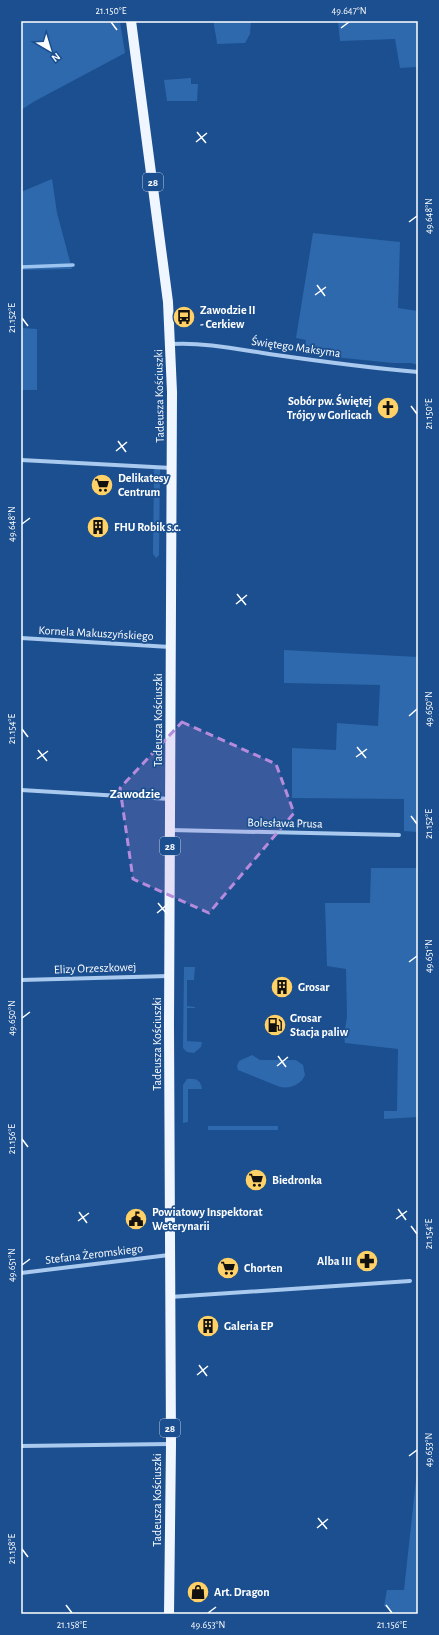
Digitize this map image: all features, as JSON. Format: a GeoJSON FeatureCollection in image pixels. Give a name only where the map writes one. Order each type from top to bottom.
{"type":"FeatureCollection","features":[{"type":"Feature","properties":{"kind":"main road","name":"Tadeusza Kościuszki"},"geometry":{"type":"LineString","coordinates":[[131,21],[167,295],[171,344],[170,1444],[168,1614]]}},
{"type":"Feature","properties":{"kind":"street","name":"Świętego Maksyma"},"geometry":{"type":"LineString","coordinates":[[171,344],[184,343],[232,348],[418,372]]}},
{"type":"Feature","properties":{"kind":"street"},"geometry":{"type":"LineString","coordinates":[[21,460],[172,468]]}},
{"type":"Feature","properties":{"kind":"street","name":"Kornela Makuszyńskiego"},"geometry":{"type":"LineString","coordinates":[[21,638],[171,647]]}},
{"type":"Feature","properties":{"kind":"street"},"geometry":{"type":"LineString","coordinates":[[21,790],[170,799]]}},
{"type":"Feature","properties":{"kind":"street","name":"Bolesława Prusa"},"geometry":{"type":"LineString","coordinates":[[170,830],[399,835]]}},
{"type":"Feature","properties":{"kind":"street","name":"Elizy Orzeszkowej"},"geometry":{"type":"LineString","coordinates":[[21,980],[170,976]]}},
{"type":"Feature","properties":{"kind":"street","name":"Stefana Żeromskiego"},"geometry":{"type":"LineString","coordinates":[[21,1273],[170,1254]]}},
{"type":"Feature","properties":{"kind":"street"},"geometry":{"type":"LineString","coordinates":[[170,1297],[410,1281]]}},
{"type":"Feature","properties":{"kind":"street"},"geometry":{"type":"LineString","coordinates":[[21,1446],[170,1444]]}},
{"type":"Feature","properties":{"kind":"highlighted area"},"geometry":{"type":"Polygon","coordinates":[[[182,722],[276,764],[294,813],[209,913],[133,879],[120,788],[182,722]]]}},
{"type":"Feature","properties":{"kind":"shaded area"},"geometry":{"type":"Polygon","coordinates":[[[21,21],[120,22],[125,53],[21,110],[21,21]]]}},
{"type":"Feature","properties":{"kind":"shaded area"},"geometry":{"type":"Polygon","coordinates":[[[214,21],[251,21],[250,34],[245,43],[217,44],[214,21]]]}},
{"type":"Feature","properties":{"kind":"shaded area"},"geometry":{"type":"Polygon","coordinates":[[[338,21],[418,21],[418,67],[400,68],[395,39],[340,41],[338,21]]]}},
{"type":"Feature","properties":{"kind":"shaded area"},"geometry":{"type":"Polygon","coordinates":[[[191,78],[191,84],[198,84],[197,101],[167,101],[164,80],[191,78]]]}},
{"type":"Feature","properties":{"kind":"shaded area"},"geometry":{"type":"Polygon","coordinates":[[[52,179],[57,213],[72,269],[21,270],[21,192],[52,179]]]}},
{"type":"Feature","properties":{"kind":"shaded area"},"geometry":{"type":"Polygon","coordinates":[[[313,233],[400,242],[398,308],[418,311],[418,365],[411,363],[393,363],[304,354],[306,340],[296,338],[313,233]]]}},
{"type":"Feature","properties":{"kind":"shaded area"},"geometry":{"type":"Polygon","coordinates":[[[21,328],[37,329],[37,390],[21,390],[21,328]]]}},
{"type":"Feature","properties":{"kind":"shaded area"},"geometry":{"type":"Polygon","coordinates":[[[156,468],[160,469],[159,555],[156,558],[153,554],[153,471],[156,468]]]}},
{"type":"Feature","properties":{"kind":"shaded area"},"geometry":{"type":"Polygon","coordinates":[[[284,650],[418,657],[418,832],[404,831],[404,799],[292,798],[292,748],[336,750],[337,723],[378,726],[380,685],[284,683],[284,650]]]}},
{"type":"Feature","properties":{"kind":"shaded area"},"geometry":{"type":"Polygon","coordinates":[[[371,868],[418,868],[418,1117],[384,1119],[384,1111],[397,1111],[398,1049],[345,1043],[344,1035],[347,1017],[346,969],[327,966],[325,903],[370,903],[371,868]]]}},
{"type":"Feature","properties":{"kind":"shaded area"},"geometry":{"type":"Polygon","coordinates":[[[184,967],[195,967],[194,980],[187,980],[187,1006],[195,1008],[187,1008],[187,1041],[202,1042],[201,1047],[194,1053],[187,1052],[183,1048],[184,967]]]}},
{"type":"Feature","properties":{"kind":"shaded area"},"geometry":{"type":"Polygon","coordinates":[[[252,1055],[260,1060],[296,1060],[303,1065],[305,1075],[295,1086],[280,1087],[238,1070],[237,1066],[239,1061],[252,1055]]]}},
{"type":"Feature","properties":{"kind":"shaded area"},"geometry":{"type":"Polygon","coordinates":[[[187,1079],[198,1080],[202,1089],[188,1089],[188,1122],[183,1123],[183,1085],[187,1079]]]}},
{"type":"Feature","properties":{"kind":"shaded area"},"geometry":{"type":"Polygon","coordinates":[[[208,1126],[278,1126],[278,1130],[208,1130],[208,1126]]]}},
{"type":"Feature","properties":{"kind":"shaded area"},"geometry":{"type":"Polygon","coordinates":[[[416,1379],[418,1379],[418,1462],[416,1379]]]}},
{"type":"Feature","properties":{"kind":"shaded area"},"geometry":{"type":"Polygon","coordinates":[[[418,1462],[418,1614],[390,1614],[390,1610],[384,1606],[387,1590],[404,1590],[418,1462]]]}},
{"type":"Feature","properties":{"kind":"waterway"},"geometry":{"type":"LineString","coordinates":[[21,267],[73,265]]}},
{"type":"Feature","properties":{"kind":"place","name":"Zawodzie II - Cerkiew"},"geometry":{"type":"Point","coordinates":[184,317]}},
{"type":"Feature","properties":{"kind":"place","name":"Sobór pw. Świętej Trójcy w Gorlicach"},"geometry":{"type":"Point","coordinates":[388,408]}},
{"type":"Feature","properties":{"kind":"place","name":"Delikatesy Centrum"},"geometry":{"type":"Point","coordinates":[102,485]}},
{"type":"Feature","properties":{"kind":"place","name":"FHU Robik s.c."},"geometry":{"type":"Point","coordinates":[98,527]}},
{"type":"Feature","properties":{"kind":"place","name":"Grosar"},"geometry":{"type":"Point","coordinates":[282,987]}},
{"type":"Feature","properties":{"kind":"place","name":"Grosar Stacja paliw"},"geometry":{"type":"Point","coordinates":[275,1025]}},
{"type":"Feature","properties":{"kind":"place","name":"Biedronka"},"geometry":{"type":"Point","coordinates":[256,1180]}},
{"type":"Feature","properties":{"kind":"place","name":"Powiatowy Inspektorat Weterynarii"},"geometry":{"type":"Point","coordinates":[136,1219]}},
{"type":"Feature","properties":{"kind":"place","name":"Alba III"},"geometry":{"type":"Point","coordinates":[367,1261]}},
{"type":"Feature","properties":{"kind":"place","name":"Chorten"},"geometry":{"type":"Point","coordinates":[228,1268]}},
{"type":"Feature","properties":{"kind":"place","name":"Galeria EP"},"geometry":{"type":"Point","coordinates":[208,1326]}},
{"type":"Feature","properties":{"kind":"place","name":"Art. Dragon"},"geometry":{"type":"Point","coordinates":[198,1592]}},
{"type":"Feature","properties":{"kind":"district","name":"Zawodzie"},"geometry":{"type":"Point","coordinates":[135,793]}}]}
